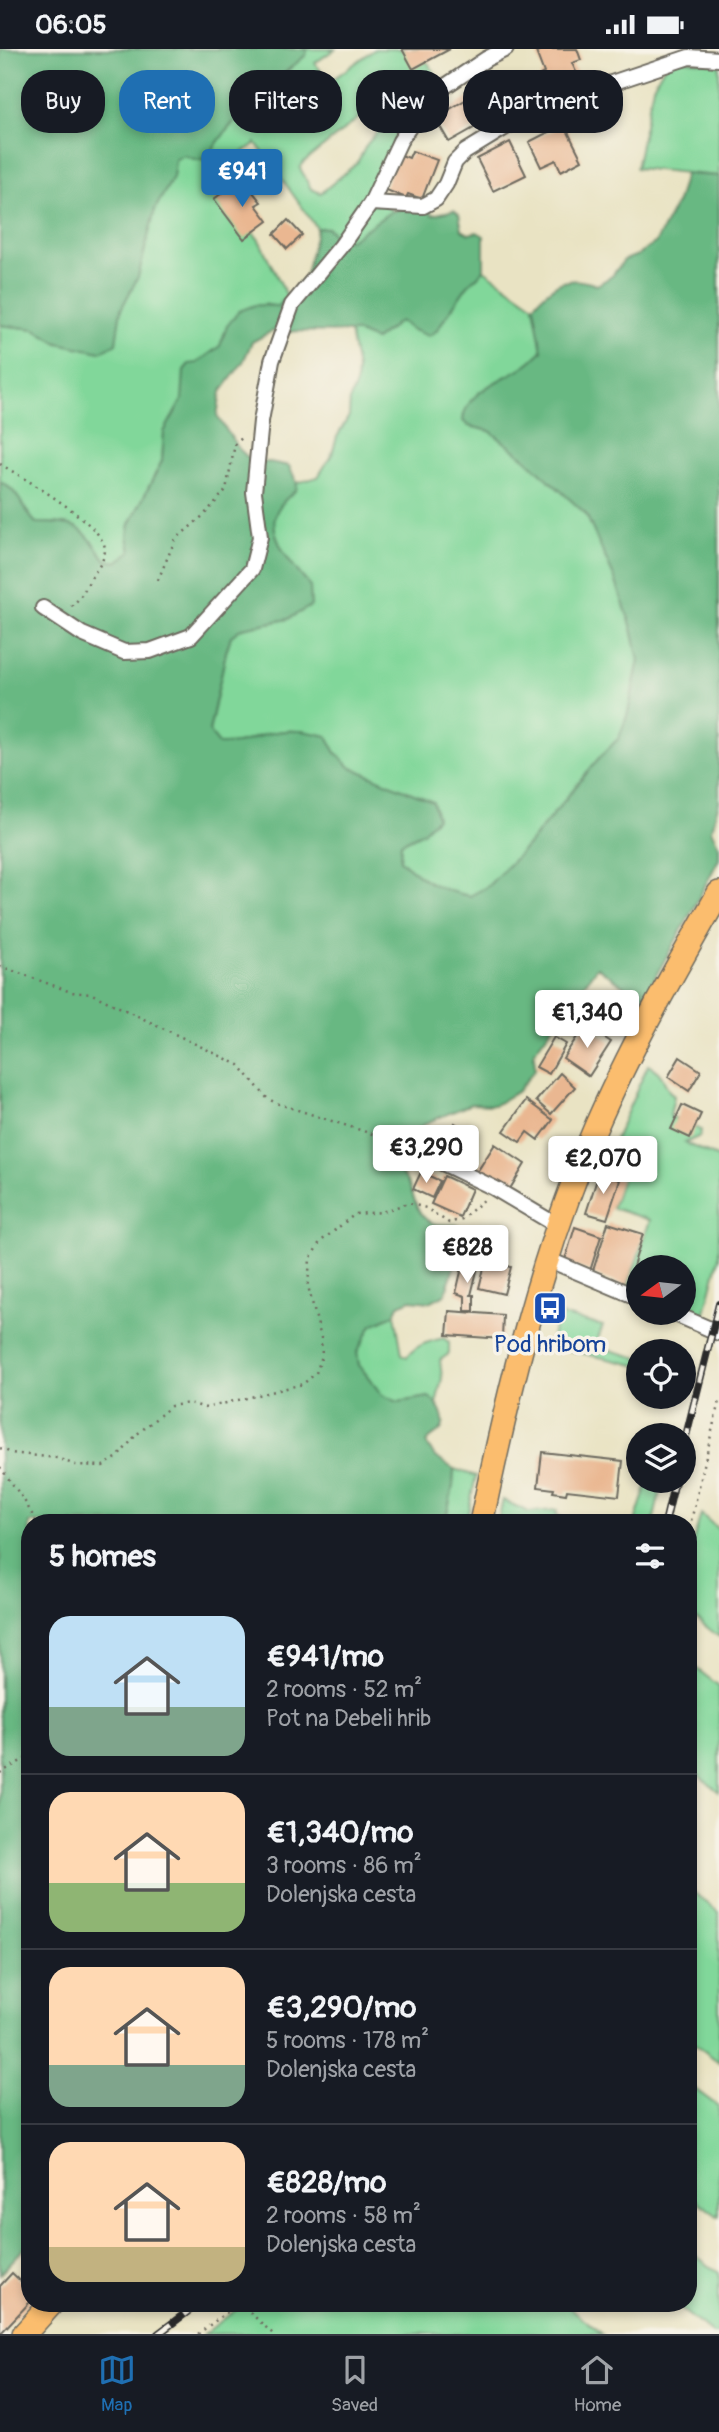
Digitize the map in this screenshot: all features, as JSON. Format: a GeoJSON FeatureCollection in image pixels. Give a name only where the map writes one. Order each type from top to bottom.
{"type":"FeatureCollection","features":[{"type":"Feature","properties":{"kind":"main road"},"geometry":{"type":"LineString","coordinates":[[483,1514],[506,1409],[558,1226],[596,1128],[674,972],[719,893]]}},
{"type":"Feature","properties":{"kind":"main road"},"geometry":{"type":"LineString","coordinates":[[24,2334],[44,2312]]}},
{"type":"Feature","properties":{"kind":"street"},"geometry":{"type":"LineString","coordinates":[[50,612],[82,634],[124,652],[150,651],[191,636],[252,569],[260,537],[254,492],[261,421],[272,361],[292,305],[341,246],[371,203],[400,141],[429,97],[506,49]]}},
{"type":"Feature","properties":{"kind":"street"},"geometry":{"type":"LineString","coordinates":[[371,203],[423,206],[436,199],[455,162],[465,152],[537,108],[689,57],[719,59]]}},
{"type":"Feature","properties":{"kind":"street"},"geometry":{"type":"LineString","coordinates":[[405,1145],[494,1188],[558,1226]]}},
{"type":"Feature","properties":{"kind":"street"},"geometry":{"type":"LineString","coordinates":[[547,1259],[626,1292]]}},
{"type":"Feature","properties":{"kind":"street"},"geometry":{"type":"LineString","coordinates":[[696,1323],[719,1333]]}},
{"type":"Feature","properties":{"kind":"path"},"geometry":{"type":"LineString","coordinates":[[158,580],[175,540],[204,515],[226,490],[235,444],[261,421]]}},
{"type":"Feature","properties":{"kind":"path"},"geometry":{"type":"LineString","coordinates":[[0,464],[89,522],[99,534],[105,548],[101,563],[78,602],[50,612]]}},
{"type":"Feature","properties":{"kind":"path"},"geometry":{"type":"LineString","coordinates":[[0,966],[71,992],[92,994],[239,1065],[267,1098],[276,1103],[405,1145]]}},
{"type":"Feature","properties":{"kind":"path"},"geometry":{"type":"LineString","coordinates":[[0,1448],[11,1453],[57,1458],[75,1465],[103,1466],[118,1457],[136,1435],[171,1406],[189,1403],[206,1408],[303,1384],[316,1373],[322,1356],[321,1338],[309,1286],[310,1259],[320,1242],[355,1214],[382,1212],[408,1203],[426,1208],[449,1223],[458,1221],[482,1202],[494,1188]]}},
{"type":"Feature","properties":{"kind":"path"},"geometry":{"type":"LineString","coordinates":[[693,1514],[719,1401]]}},
{"type":"Feature","properties":{"kind":"path"},"geometry":{"type":"LineString","coordinates":[[0,1467],[32,1514]]}},
{"type":"Feature","properties":{"kind":"path"},"geometry":{"type":"LineString","coordinates":[[0,1773],[21,1761]]}},
{"type":"Feature","properties":{"kind":"path"},"geometry":{"type":"LineString","coordinates":[[198,2334],[228,2312]]}},
{"type":"Feature","properties":{"kind":"path"},"geometry":{"type":"LineString","coordinates":[[250,2312],[273,2334]]}},
{"type":"Feature","properties":{"kind":"green space"},"geometry":{"type":"Polygon","coordinates":[[[0,49],[307,49],[306,55],[288,70],[229,70],[229,127],[207,159],[197,160],[183,155],[175,160],[173,177],[155,209],[138,277],[121,309],[116,343],[100,352],[58,343],[35,329],[0,325],[0,49]]]}},
{"type":"Feature","properties":{"kind":"green space"},"geometry":{"type":"Polygon","coordinates":[[[307,49],[335,49],[315,63],[320,70],[288,70],[306,55],[307,49]]]}},
{"type":"Feature","properties":{"kind":"green space"},"geometry":{"type":"Polygon","coordinates":[[[375,49],[418,49],[433,70],[356,70],[356,120],[342,131],[342,73],[375,49]]]}},
{"type":"Feature","properties":{"kind":"green space"},"geometry":{"type":"Polygon","coordinates":[[[678,59],[719,64],[719,176],[636,168],[653,86],[665,65],[678,59]]]}},
{"type":"Feature","properties":{"kind":"green space"},"geometry":{"type":"Polygon","coordinates":[[[229,127],[229,133],[340,133],[300,168],[311,189],[321,193],[357,163],[377,133],[401,133],[376,193],[392,211],[350,240],[338,239],[328,228],[317,228],[256,143],[210,177],[259,240],[287,296],[278,307],[264,304],[227,326],[220,346],[197,363],[182,400],[164,432],[162,461],[130,524],[128,536],[131,551],[117,562],[106,560],[78,528],[63,524],[36,523],[12,490],[0,482],[0,325],[35,329],[58,343],[115,343],[121,309],[138,277],[155,209],[173,177],[175,160],[183,154],[197,160],[207,159],[229,127]]]}},
{"type":"Feature","properties":{"kind":"green space"},"geometry":{"type":"Polygon","coordinates":[[[685,174],[719,176],[719,802],[711,830],[719,846],[719,859],[632,1018],[617,1013],[625,987],[597,967],[534,1052],[535,1069],[518,1091],[495,1105],[471,1104],[426,1123],[413,1134],[400,1173],[409,1185],[425,1219],[435,1224],[459,1225],[462,1244],[445,1294],[430,1302],[411,1300],[399,1305],[395,1314],[372,1325],[357,1352],[359,1365],[382,1395],[398,1402],[429,1397],[441,1413],[442,1428],[426,1443],[435,1457],[454,1469],[447,1514],[21,1514],[21,2252],[0,2274],[0,482],[12,490],[36,523],[63,524],[78,528],[106,560],[117,562],[131,551],[128,536],[130,524],[162,461],[164,432],[182,400],[184,370],[189,364],[197,363],[220,346],[227,326],[239,311],[255,305],[278,306],[305,278],[317,228],[328,228],[338,239],[350,240],[392,211],[428,203],[432,215],[454,210],[459,214],[462,230],[484,236],[484,270],[468,285],[436,331],[428,336],[400,321],[375,340],[356,332],[272,331],[252,342],[243,362],[221,392],[217,416],[239,449],[254,463],[270,462],[289,466],[297,483],[296,490],[278,509],[274,526],[285,555],[310,586],[311,606],[288,619],[242,628],[231,636],[209,731],[219,744],[239,743],[282,731],[327,736],[336,753],[350,767],[433,802],[437,818],[423,832],[401,843],[400,860],[432,884],[470,896],[488,886],[528,845],[599,758],[619,738],[628,713],[639,660],[632,628],[615,579],[586,514],[526,459],[490,431],[469,426],[463,421],[465,411],[477,394],[527,364],[542,351],[534,305],[549,290],[562,282],[570,281],[597,285],[612,276],[624,260],[638,255],[656,242],[677,202],[685,174]]]}},
{"type":"Feature","properties":{"kind":"green space"},"geometry":{"type":"Polygon","coordinates":[[[484,270],[534,305],[542,351],[527,365],[505,378],[469,426],[490,431],[526,459],[586,514],[615,579],[632,628],[639,660],[628,713],[619,738],[599,758],[528,845],[488,886],[470,896],[432,884],[400,860],[401,843],[423,832],[433,802],[350,767],[336,753],[327,736],[282,731],[239,743],[219,744],[209,732],[231,636],[242,628],[288,619],[310,586],[280,545],[274,517],[280,505],[296,490],[297,483],[318,477],[349,416],[357,369],[350,332],[375,340],[400,321],[413,330],[436,331],[468,285],[484,270]]]}},
{"type":"Feature","properties":{"kind":"green space"},"geometry":{"type":"Polygon","coordinates":[[[648,1065],[659,1073],[674,1096],[670,1116],[701,1130],[700,1136],[685,1143],[719,1158],[719,1258],[703,1320],[696,1317],[696,1255],[638,1255],[650,1220],[612,1208],[628,1161],[608,1155],[648,1065]]]}},
{"type":"Feature","properties":{"kind":"green space"},"geometry":{"type":"Polygon","coordinates":[[[395,1314],[402,1354],[407,1357],[428,1342],[444,1338],[449,1343],[449,1354],[440,1360],[442,1378],[436,1404],[429,1397],[398,1402],[382,1395],[359,1365],[357,1352],[372,1325],[395,1314]]]}},
{"type":"Feature","properties":{"kind":"green space"},"geometry":{"type":"Polygon","coordinates":[[[557,1314],[603,1326],[595,1346],[626,1354],[626,1363],[550,1346],[557,1314]]]}},
{"type":"Feature","properties":{"kind":"green space"},"geometry":{"type":"Polygon","coordinates":[[[454,1469],[476,1476],[468,1514],[447,1514],[454,1469]]]}},
{"type":"Feature","properties":{"kind":"green space"},"geometry":{"type":"Polygon","coordinates":[[[644,1493],[660,1493],[655,1514],[638,1514],[644,1493]]]}},
{"type":"Feature","properties":{"kind":"green space"},"geometry":{"type":"Polygon","coordinates":[[[503,1500],[528,1512],[557,1510],[556,1514],[500,1514],[503,1500]]]}},
{"type":"Feature","properties":{"kind":"green space"},"geometry":{"type":"Polygon","coordinates":[[[701,1514],[719,1530],[719,1637],[697,1619],[697,1528],[701,1514]]]}},
{"type":"Feature","properties":{"kind":"green space"},"geometry":{"type":"Polygon","coordinates":[[[697,1669],[719,1686],[719,1792],[697,1774],[697,1669]]]}},
{"type":"Feature","properties":{"kind":"green space"},"geometry":{"type":"Polygon","coordinates":[[[697,1895],[719,1913],[719,2062],[697,2046],[697,1895]]]}},
{"type":"Feature","properties":{"kind":"green space"},"geometry":{"type":"Polygon","coordinates":[[[697,2091],[719,2107],[719,2217],[697,2201],[697,2091]]]}},
{"type":"Feature","properties":{"kind":"green space"},"geometry":{"type":"Polygon","coordinates":[[[697,2257],[719,2273],[719,2334],[713,2334],[685,2312],[697,2312],[697,2257]]]}},
{"type":"Feature","properties":{"kind":"green space"},"geometry":{"type":"Polygon","coordinates":[[[233,2312],[576,2312],[602,2334],[204,2334],[233,2312]]]}},
{"type":"Feature","properties":{"kind":"building"},"geometry":{"type":"Polygon","coordinates":[[[402,49],[450,49],[413,69],[402,49]]]}},
{"type":"Feature","properties":{"kind":"building"},"geometry":{"type":"Polygon","coordinates":[[[544,49],[577,49],[581,60],[572,63],[575,70],[543,70],[536,52],[544,49]]]}},
{"type":"Feature","properties":{"kind":"building"},"geometry":{"type":"Polygon","coordinates":[[[463,101],[465,133],[449,142],[444,133],[449,133],[449,110],[463,101]]]}},
{"type":"Feature","properties":{"kind":"building"},"geometry":{"type":"Polygon","coordinates":[[[546,133],[568,133],[582,160],[561,171],[556,160],[541,167],[529,142],[546,133]]]}},
{"type":"Feature","properties":{"kind":"building"},"geometry":{"type":"Polygon","coordinates":[[[510,142],[526,175],[493,191],[477,159],[510,142]]]}},
{"type":"Feature","properties":{"kind":"building"},"geometry":{"type":"Polygon","coordinates":[[[412,151],[437,160],[422,199],[408,194],[406,198],[384,189],[398,154],[409,158],[412,151]]]}},
{"type":"Feature","properties":{"kind":"building"},"geometry":{"type":"Polygon","coordinates":[[[244,181],[261,202],[256,205],[268,221],[244,239],[214,199],[244,181]]]}},
{"type":"Feature","properties":{"kind":"building"},"geometry":{"type":"Polygon","coordinates":[[[288,220],[302,235],[287,249],[274,234],[288,220]]]}},
{"type":"Feature","properties":{"kind":"building"},"geometry":{"type":"Polygon","coordinates":[[[585,1025],[611,1042],[589,1076],[563,1058],[585,1025]]]}},
{"type":"Feature","properties":{"kind":"building"},"geometry":{"type":"Polygon","coordinates":[[[554,1037],[566,1044],[549,1074],[536,1067],[554,1037]]]}},
{"type":"Feature","properties":{"kind":"building"},"geometry":{"type":"Polygon","coordinates":[[[680,1057],[701,1071],[689,1091],[668,1077],[680,1057]]]}},
{"type":"Feature","properties":{"kind":"building"},"geometry":{"type":"Polygon","coordinates":[[[560,1073],[575,1087],[551,1114],[536,1101],[560,1073]]]}},
{"type":"Feature","properties":{"kind":"building"},"geometry":{"type":"Polygon","coordinates":[[[526,1100],[553,1120],[538,1140],[527,1132],[520,1142],[504,1131],[526,1100]]]}},
{"type":"Feature","properties":{"kind":"building"},"geometry":{"type":"Polygon","coordinates":[[[682,1105],[701,1114],[690,1138],[671,1129],[682,1105]]]}},
{"type":"Feature","properties":{"kind":"building"},"geometry":{"type":"Polygon","coordinates":[[[455,1123],[472,1133],[455,1164],[438,1155],[455,1123]]]}},
{"type":"Feature","properties":{"kind":"building"},"geometry":{"type":"Polygon","coordinates":[[[495,1144],[525,1164],[508,1192],[477,1172],[495,1144]]]}},
{"type":"Feature","properties":{"kind":"building"},"geometry":{"type":"Polygon","coordinates":[[[421,1172],[440,1181],[432,1198],[413,1189],[421,1172]]]}},
{"type":"Feature","properties":{"kind":"building"},"geometry":{"type":"Polygon","coordinates":[[[599,1173],[620,1180],[607,1219],[586,1213],[599,1173]]]}},
{"type":"Feature","properties":{"kind":"building"},"geometry":{"type":"Polygon","coordinates":[[[444,1176],[472,1189],[460,1217],[431,1204],[444,1176]]]}},
{"type":"Feature","properties":{"kind":"building"},"geometry":{"type":"Polygon","coordinates":[[[608,1223],[643,1234],[637,1255],[626,1255],[626,1286],[592,1274],[608,1223]]]}},
{"type":"Feature","properties":{"kind":"building"},"geometry":{"type":"Polygon","coordinates":[[[575,1227],[601,1236],[590,1271],[564,1263],[575,1227]]]}},
{"type":"Feature","properties":{"kind":"building"},"geometry":{"type":"Polygon","coordinates":[[[477,1236],[491,1241],[485,1259],[471,1254],[477,1236]]]}},
{"type":"Feature","properties":{"kind":"building"},"geometry":{"type":"Polygon","coordinates":[[[486,1260],[511,1267],[504,1294],[479,1288],[486,1260]]]}},
{"type":"Feature","properties":{"kind":"building"},"geometry":{"type":"Polygon","coordinates":[[[463,1263],[478,1267],[471,1295],[474,1295],[474,1311],[465,1311],[465,1296],[456,1293],[463,1263]]]}},
{"type":"Feature","properties":{"kind":"building"},"geometry":{"type":"Polygon","coordinates":[[[449,1311],[503,1315],[502,1339],[447,1335],[449,1311]]]}},
{"type":"Feature","properties":{"kind":"building"},"geometry":{"type":"Polygon","coordinates":[[[542,1452],[623,1461],[619,1496],[567,1490],[566,1494],[538,1487],[542,1452]]]}},
{"type":"Feature","properties":{"kind":"building"},"geometry":{"type":"Polygon","coordinates":[[[12,2273],[21,2282],[21,2312],[0,2334],[0,2286],[12,2273]]]}},
{"type":"Feature","properties":{"kind":"railway"},"geometry":{"type":"LineString","coordinates":[[689,1423],[719,1304]]}},
{"type":"Feature","properties":{"kind":"railway"},"geometry":{"type":"LineString","coordinates":[[667,1514],[672,1493]]}},
{"type":"Feature","properties":{"kind":"railway"},"geometry":{"type":"LineString","coordinates":[[158,2334],[187,2312]]}},
{"type":"Feature","properties":{"kind":"place","name":"Pod hribom"},"geometry":{"type":"Point","coordinates":[550,1308]}}]}
